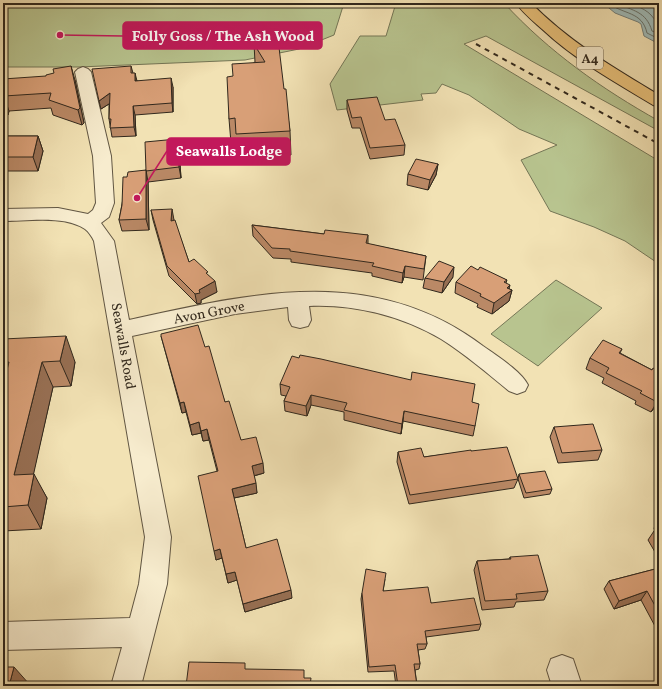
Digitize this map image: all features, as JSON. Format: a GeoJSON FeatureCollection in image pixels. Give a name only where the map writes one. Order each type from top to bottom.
{"type":"FeatureCollection","features":[{"type":"Feature","properties":{"kind":"highway","name":"A4"},"geometry":{"type":"LineString","coordinates":[[523,3],[556,34],[599,64],[659,102]]}},
{"type":"Feature","properties":{"kind":"street"},"geometry":{"type":"LineString","coordinates":[[3,215],[65,215],[89,223],[102,213],[105,203],[102,156],[83,72]]}},
{"type":"Feature","properties":{"kind":"street","name":"Seawalls Road"},"geometry":{"type":"LineString","coordinates":[[89,223],[97,230],[104,241],[158,537],[153,584],[126,686]]}},
{"type":"Feature","properties":{"kind":"street"},"geometry":{"type":"LineString","coordinates":[[298,299],[300,320]]}},
{"type":"Feature","properties":{"kind":"street","name":"Avon Grove"},"geometry":{"type":"LineString","coordinates":[[121,330],[252,303],[298,299],[350,300],[398,309],[426,321],[452,335],[517,385]]}},
{"type":"Feature","properties":{"kind":"street"},"geometry":{"type":"LineString","coordinates":[[3,636],[141,632]]}},
{"type":"Feature","properties":{"kind":"green space"},"geometry":{"type":"Polygon","coordinates":[[[3,3],[344,3],[334,35],[299,49],[245,60],[79,67],[3,67],[3,3]]]}},
{"type":"Feature","properties":{"kind":"green space"},"geometry":{"type":"Polygon","coordinates":[[[396,3],[504,3],[539,38],[577,68],[617,96],[659,121],[659,131],[486,36],[464,44],[659,161],[659,264],[625,241],[594,227],[550,211],[521,160],[557,145],[519,129],[469,95],[442,84],[436,93],[421,94],[423,100],[337,110],[330,84],[360,36],[386,36],[396,3]]]}},
{"type":"Feature","properties":{"kind":"green space"},"geometry":{"type":"Polygon","coordinates":[[[556,280],[602,308],[538,366],[491,334],[556,280]]]}},
{"type":"Feature","properties":{"kind":"water"},"geometry":{"type":"Polygon","coordinates":[[[603,3],[659,3],[659,44],[644,36],[641,24],[615,13],[603,3]]]}},
{"type":"Feature","properties":{"kind":"building"},"geometry":{"type":"Polygon","coordinates":[[[278,39],[284,89],[286,89],[290,131],[236,134],[235,118],[229,119],[227,77],[233,76],[232,64],[265,62],[254,44],[278,39]]]}},
{"type":"Feature","properties":{"kind":"building"},"geometry":{"type":"Polygon","coordinates":[[[71,66],[80,108],[78,110],[49,100],[51,93],[4,96],[3,98],[3,79],[46,76],[54,73],[53,69],[71,66]]]}},
{"type":"Feature","properties":{"kind":"building"},"geometry":{"type":"Polygon","coordinates":[[[131,66],[131,73],[135,73],[135,81],[171,78],[172,103],[133,106],[134,127],[110,128],[110,93],[99,101],[92,69],[131,66]]]}},
{"type":"Feature","properties":{"kind":"building"},"geometry":{"type":"Polygon","coordinates":[[[377,97],[385,120],[395,119],[405,145],[370,148],[361,117],[352,118],[347,100],[377,97]]]}},
{"type":"Feature","properties":{"kind":"building"},"geometry":{"type":"Polygon","coordinates":[[[3,136],[38,136],[33,157],[3,157],[3,136]]]}},
{"type":"Feature","properties":{"kind":"building"},"geometry":{"type":"Polygon","coordinates":[[[177,139],[179,167],[146,171],[145,142],[177,139]]]}},
{"type":"Feature","properties":{"kind":"building"},"geometry":{"type":"Polygon","coordinates":[[[416,159],[438,164],[430,180],[408,174],[416,159]]]}},
{"type":"Feature","properties":{"kind":"building"},"geometry":{"type":"Polygon","coordinates":[[[146,170],[146,219],[119,220],[122,205],[123,177],[127,177],[128,172],[146,170]]]}},
{"type":"Feature","properties":{"kind":"building"},"geometry":{"type":"Polygon","coordinates":[[[172,209],[171,221],[175,220],[189,262],[194,259],[215,281],[199,290],[200,293],[195,294],[167,266],[151,210],[172,209]]]}},
{"type":"Feature","properties":{"kind":"building"},"geometry":{"type":"Polygon","coordinates":[[[252,225],[324,234],[325,230],[368,235],[366,243],[426,256],[424,269],[405,266],[403,273],[372,266],[374,263],[290,251],[290,249],[272,248],[252,225]]]}},
{"type":"Feature","properties":{"kind":"building"},"geometry":{"type":"Polygon","coordinates":[[[439,261],[454,267],[444,282],[425,278],[439,261]]]}},
{"type":"Feature","properties":{"kind":"building"},"geometry":{"type":"Polygon","coordinates":[[[471,266],[478,270],[480,267],[507,280],[504,282],[510,285],[507,288],[512,290],[494,303],[480,296],[481,294],[456,282],[471,266]]]}},
{"type":"Feature","properties":{"kind":"building"},"geometry":{"type":"Polygon","coordinates":[[[198,325],[205,347],[209,346],[225,402],[229,401],[241,440],[256,437],[263,463],[252,466],[256,483],[232,489],[246,548],[277,539],[291,590],[243,604],[235,572],[226,574],[220,549],[214,551],[198,476],[218,471],[207,429],[201,431],[199,422],[190,425],[184,402],[180,403],[161,336],[161,334],[198,325]]]}},
{"type":"Feature","properties":{"kind":"building"},"geometry":{"type":"Polygon","coordinates":[[[66,336],[60,361],[42,362],[14,475],[34,474],[28,505],[3,507],[3,386],[9,362],[3,363],[3,339],[66,336]]]}},
{"type":"Feature","properties":{"kind":"building"},"geometry":{"type":"Polygon","coordinates":[[[603,340],[622,349],[619,353],[652,370],[653,368],[659,371],[659,398],[657,402],[640,393],[642,391],[606,373],[609,368],[590,358],[603,340]]]}},
{"type":"Feature","properties":{"kind":"building"},"geometry":{"type":"Polygon","coordinates":[[[300,355],[411,380],[412,372],[475,384],[472,402],[479,404],[475,426],[404,411],[402,424],[344,410],[347,403],[311,395],[306,406],[284,401],[290,387],[280,384],[292,356],[299,358],[300,355]]]}},
{"type":"Feature","properties":{"kind":"building"},"geometry":{"type":"Polygon","coordinates":[[[593,424],[602,450],[562,453],[554,427],[593,424]]]}},
{"type":"Feature","properties":{"kind":"building"},"geometry":{"type":"Polygon","coordinates":[[[507,447],[518,479],[410,495],[398,452],[421,448],[424,457],[471,450],[507,447]]]}},
{"type":"Feature","properties":{"kind":"building"},"geometry":{"type":"Polygon","coordinates":[[[545,471],[552,489],[526,493],[519,474],[545,471]]]}},
{"type":"Feature","properties":{"kind":"building"},"geometry":{"type":"Polygon","coordinates":[[[659,530],[659,539],[654,531],[659,530]]]}},
{"type":"Feature","properties":{"kind":"building"},"geometry":{"type":"Polygon","coordinates":[[[538,555],[548,591],[516,594],[517,599],[485,601],[477,561],[511,559],[510,557],[538,555]]]}},
{"type":"Feature","properties":{"kind":"building"},"geometry":{"type":"Polygon","coordinates":[[[659,568],[659,613],[647,591],[619,601],[609,581],[659,568]]]}},
{"type":"Feature","properties":{"kind":"building"},"geometry":{"type":"Polygon","coordinates":[[[366,569],[386,573],[383,591],[428,587],[431,603],[474,598],[481,624],[425,631],[427,644],[417,644],[420,664],[414,664],[417,686],[398,686],[395,665],[369,667],[362,593],[366,569]]]}},
{"type":"Feature","properties":{"kind":"building"},"geometry":{"type":"Polygon","coordinates":[[[189,662],[245,663],[245,669],[304,670],[304,678],[311,678],[310,686],[186,686],[189,662]]]}},
{"type":"Feature","properties":{"kind":"building"},"geometry":{"type":"Polygon","coordinates":[[[3,667],[14,667],[9,686],[3,686],[3,667]]]}},
{"type":"Feature","properties":{"kind":"railway"},"geometry":{"type":"LineString","coordinates":[[476,44],[659,144]]}},
{"type":"Feature","properties":{"kind":"place","name":"Folly Goss / The Ash Wood"},"geometry":{"type":"Point","coordinates":[60,35]}},
{"type":"Feature","properties":{"kind":"place","name":"Seawalls Lodge"},"geometry":{"type":"Point","coordinates":[137,198]}}]}
